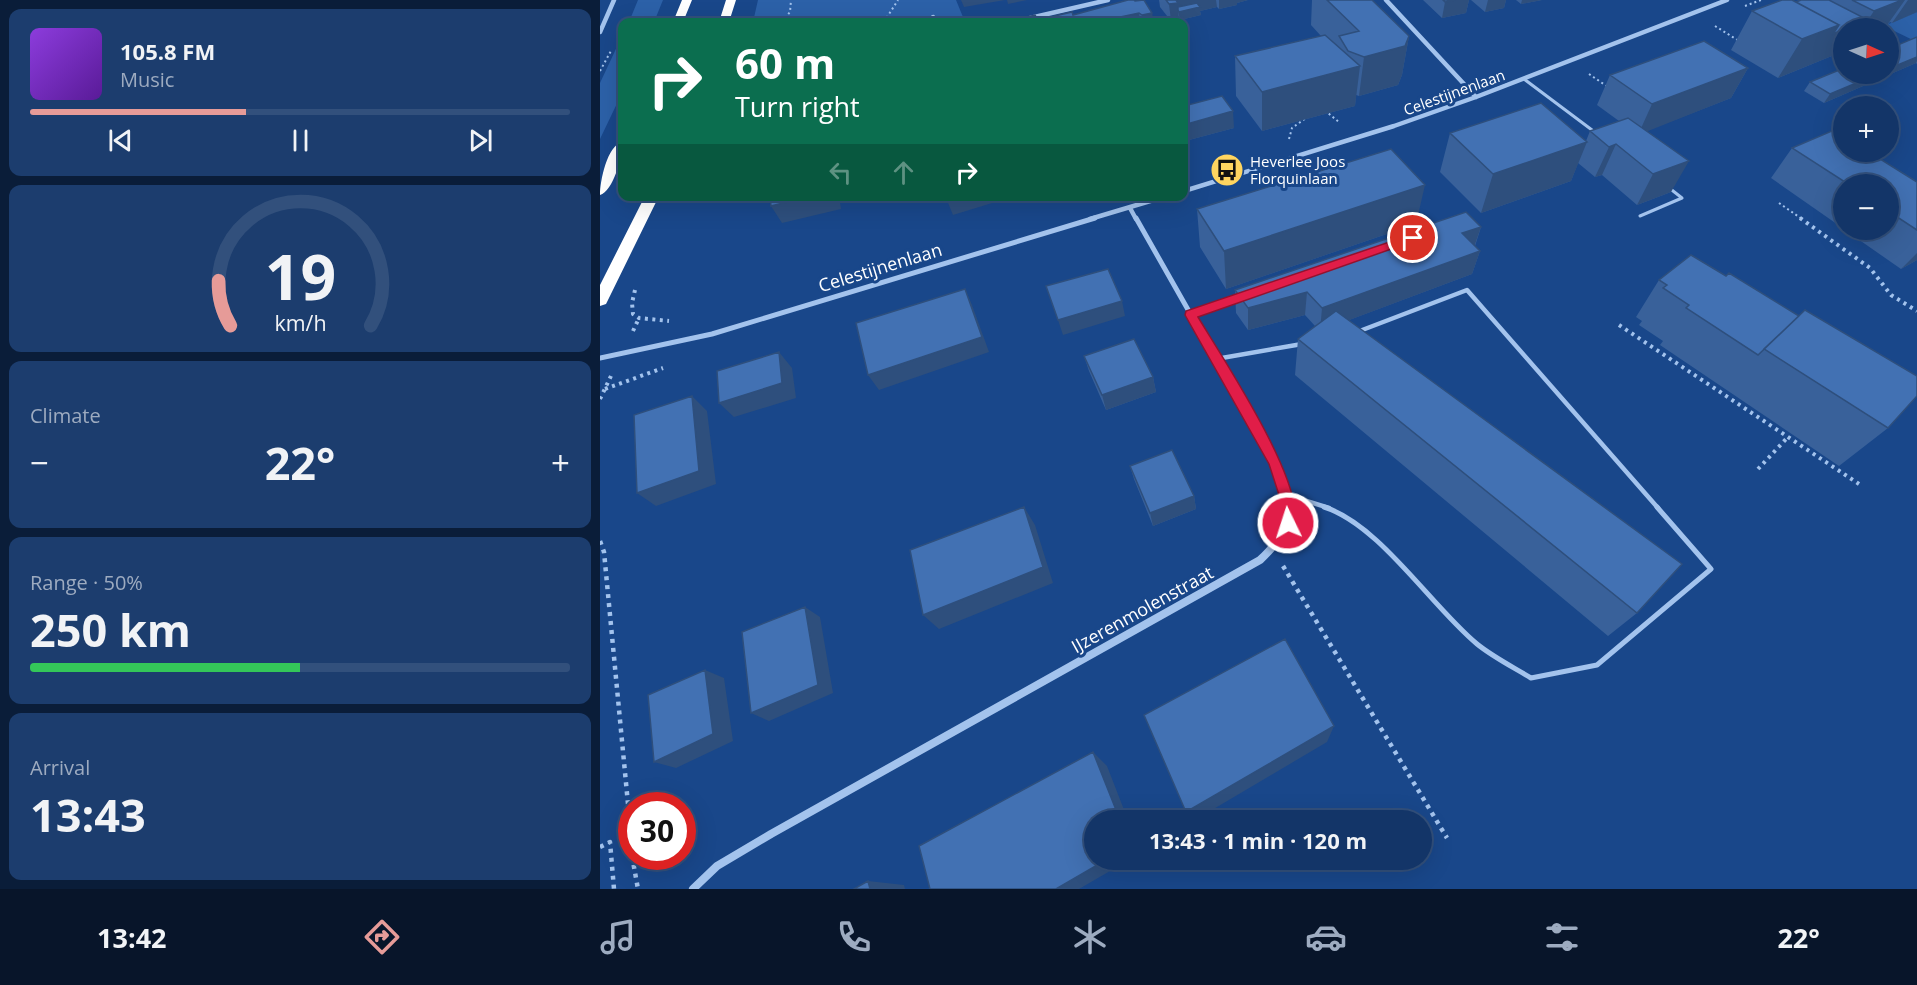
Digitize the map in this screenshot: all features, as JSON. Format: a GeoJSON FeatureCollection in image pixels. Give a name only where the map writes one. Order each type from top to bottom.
{"type":"FeatureCollection","features":[{"type":"Feature","properties":{"kind":"highway"},"geometry":{"type":"LineString","coordinates":[[680,18],[687,0]]}},
{"type":"Feature","properties":{"kind":"highway"},"geometry":{"type":"LineString","coordinates":[[725,18],[731,0]]}},
{"type":"Feature","properties":{"kind":"highway"},"geometry":{"type":"LineString","coordinates":[[600,190],[618,154]]}},
{"type":"Feature","properties":{"kind":"highway"},"geometry":{"type":"LineString","coordinates":[[600,300],[650,201]]}},
{"type":"Feature","properties":{"kind":"street"},"geometry":{"type":"LineString","coordinates":[[600,32],[614,0]]}},
{"type":"Feature","properties":{"kind":"street"},"geometry":{"type":"LineString","coordinates":[[1029,18],[1108,0]]}},
{"type":"Feature","properties":{"kind":"street"},"geometry":{"type":"LineString","coordinates":[[1386,0],[1476,97]]}},
{"type":"Feature","properties":{"kind":"street","name":"Celestijnenlaan"},"geometry":{"type":"LineString","coordinates":[[1188,190],[1394,126],[1524,79],[1727,0]]}},
{"type":"Feature","properties":{"kind":"street","name":"Celestijnenlaan"},"geometry":{"type":"LineString","coordinates":[[600,358],[712,334],[1152,201]]}},
{"type":"Feature","properties":{"kind":"street","name":"IJzerenmolenstraat"},"geometry":{"type":"LineString","coordinates":[[693,889],[717,866],[753,845],[1260,560],[1274,549],[1283,537],[1288,523],[1287,495],[1275,463],[1130,208]]}},
{"type":"Feature","properties":{"kind":"lane"},"geometry":{"type":"LineString","coordinates":[[1524,79],[1596,133]]}},
{"type":"Feature","properties":{"kind":"lane"},"geometry":{"type":"LineString","coordinates":[[1640,216],[1682,198],[1663,183]]}},
{"type":"Feature","properties":{"kind":"lane"},"geometry":{"type":"LineString","coordinates":[[1287,495],[1335,510],[1361,526],[1477,644],[1531,678],[1597,665],[1712,569],[1467,290],[1355,332]]}},
{"type":"Feature","properties":{"kind":"lane"},"geometry":{"type":"LineString","coordinates":[[1191,315],[1246,295]]}},
{"type":"Feature","properties":{"kind":"lane"},"geometry":{"type":"LineString","coordinates":[[1216,359],[1310,342]]}},
{"type":"Feature","properties":{"kind":"path"},"geometry":{"type":"LineString","coordinates":[[785,18],[790,12],[791,0]]}},
{"type":"Feature","properties":{"kind":"path"},"geometry":{"type":"LineString","coordinates":[[887,18],[898,0]]}},
{"type":"Feature","properties":{"kind":"path"},"geometry":{"type":"LineString","coordinates":[[1693,13],[1745,45]]}},
{"type":"Feature","properties":{"kind":"path"},"geometry":{"type":"LineString","coordinates":[[1570,61],[1609,88]]}},
{"type":"Feature","properties":{"kind":"path"},"geometry":{"type":"LineString","coordinates":[[1318,114],[1329,113],[1344,128]]}},
{"type":"Feature","properties":{"kind":"path"},"geometry":{"type":"LineString","coordinates":[[1287,146],[1292,128],[1308,116]]}},
{"type":"Feature","properties":{"kind":"path"},"geometry":{"type":"LineString","coordinates":[[1779,203],[1870,268],[1891,296],[1917,311]]}},
{"type":"Feature","properties":{"kind":"path"},"geometry":{"type":"LineString","coordinates":[[636,326],[639,318],[668,321]]}},
{"type":"Feature","properties":{"kind":"path"},"geometry":{"type":"LineString","coordinates":[[1619,325],[1859,483]]}},
{"type":"Feature","properties":{"kind":"path"},"geometry":{"type":"LineString","coordinates":[[605,388],[654,370]]}},
{"type":"Feature","properties":{"kind":"path"},"geometry":{"type":"LineString","coordinates":[[600,399],[609,380]]}},
{"type":"Feature","properties":{"kind":"path"},"geometry":{"type":"LineString","coordinates":[[1758,469],[1788,437]]}},
{"type":"Feature","properties":{"kind":"path"},"geometry":{"type":"LineString","coordinates":[[600,541],[604,552],[627,792]]}},
{"type":"Feature","properties":{"kind":"path"},"geometry":{"type":"LineString","coordinates":[[1274,549],[1447,838]]}},
{"type":"Feature","properties":{"kind":"path"},"geometry":{"type":"LineString","coordinates":[[600,847],[610,842],[614,889]]}},
{"type":"Feature","properties":{"kind":"path"},"geometry":{"type":"LineString","coordinates":[[635,870],[638,889]]}},
{"type":"Feature","properties":{"kind":"shaded area"},"geometry":{"type":"Polygon","coordinates":[[[638,0],[663,0],[656,18],[631,18],[638,0]]]}},
{"type":"Feature","properties":{"kind":"shaded area"},"geometry":{"type":"Polygon","coordinates":[[[758,0],[956,0],[963,18],[754,18],[758,0]]]}},
{"type":"Feature","properties":{"kind":"shaded area"},"geometry":{"type":"Polygon","coordinates":[[[1917,12],[1917,42],[1899,33],[1899,20],[1917,12]]]}},
{"type":"Feature","properties":{"kind":"shaded area"},"geometry":{"type":"Polygon","coordinates":[[[618,45],[618,101],[600,139],[600,83],[618,45]]]}},
{"type":"Feature","properties":{"kind":"building"},"geometry":{"type":"Polygon","coordinates":[[[1128,0],[1144,0],[1152,13],[1142,15],[1139,13],[1120,18],[1046,18],[1072,12],[1073,15],[1128,0]]]}},
{"type":"Feature","properties":{"kind":"building"},"geometry":{"type":"Polygon","coordinates":[[[1166,0],[1176,0],[1178,3],[1169,4],[1166,0]]]}},
{"type":"Feature","properties":{"kind":"building"},"geometry":{"type":"Polygon","coordinates":[[[1327,0],[1372,0],[1409,36],[1405,46],[1364,57],[1348,51],[1339,36],[1359,31],[1327,0]]]}},
{"type":"Feature","properties":{"kind":"building"},"geometry":{"type":"Polygon","coordinates":[[[1782,0],[1792,0],[1833,22],[1833,27],[1802,39],[1752,11],[1782,0]]]}},
{"type":"Feature","properties":{"kind":"building"},"geometry":{"type":"Polygon","coordinates":[[[1829,0],[1864,18],[1833,18],[1833,22],[1796,2],[1829,0]]]}},
{"type":"Feature","properties":{"kind":"building"},"geometry":{"type":"Polygon","coordinates":[[[1852,0],[1902,0],[1874,11],[1852,0]]]}},
{"type":"Feature","properties":{"kind":"building"},"geometry":{"type":"Polygon","coordinates":[[[1197,3],[1200,7],[1179,12],[1178,10],[1178,7],[1197,3]]]}},
{"type":"Feature","properties":{"kind":"building"},"geometry":{"type":"Polygon","coordinates":[[[1325,35],[1360,66],[1262,92],[1235,56],[1325,35]]]}},
{"type":"Feature","properties":{"kind":"building"},"geometry":{"type":"Polygon","coordinates":[[[1917,37],[1917,57],[1899,64],[1899,44],[1917,37]]]}},
{"type":"Feature","properties":{"kind":"building"},"geometry":{"type":"Polygon","coordinates":[[[1704,41],[1748,68],[1652,104],[1610,75],[1704,41]]]}},
{"type":"Feature","properties":{"kind":"building"},"geometry":{"type":"Polygon","coordinates":[[[1833,73],[1833,84],[1854,84],[1830,94],[1810,82],[1833,73]]]}},
{"type":"Feature","properties":{"kind":"building"},"geometry":{"type":"Polygon","coordinates":[[[1222,96],[1233,111],[1188,124],[1188,105],[1222,96]]]}},
{"type":"Feature","properties":{"kind":"building"},"geometry":{"type":"Polygon","coordinates":[[[1541,103],[1587,142],[1493,174],[1450,133],[1541,103]]]}},
{"type":"Feature","properties":{"kind":"building"},"geometry":{"type":"Polygon","coordinates":[[[1628,118],[1689,161],[1653,174],[1616,144],[1609,147],[1590,131],[1628,118]]]}},
{"type":"Feature","properties":{"kind":"building"},"geometry":{"type":"Polygon","coordinates":[[[1833,130],[1833,162],[1885,162],[1917,182],[1917,230],[1899,218],[1899,174],[1833,174],[1792,148],[1833,130]]]}},
{"type":"Feature","properties":{"kind":"building"},"geometry":{"type":"Polygon","coordinates":[[[1391,149],[1425,185],[1224,251],[1197,209],[1391,149]]]}},
{"type":"Feature","properties":{"kind":"building"},"geometry":{"type":"Polygon","coordinates":[[[770,201],[791,201],[771,206],[770,201]]]}},
{"type":"Feature","properties":{"kind":"building"},"geometry":{"type":"Polygon","coordinates":[[[1466,212],[1481,227],[1462,233],[1480,251],[1322,308],[1307,292],[1248,308],[1235,290],[1466,212]]]}},
{"type":"Feature","properties":{"kind":"building"},"geometry":{"type":"Polygon","coordinates":[[[1691,255],[1726,276],[1729,273],[1799,316],[1758,355],[1686,308],[1689,305],[1663,288],[1667,285],[1659,280],[1691,255]]]}},
{"type":"Feature","properties":{"kind":"building"},"geometry":{"type":"Polygon","coordinates":[[[1108,269],[1122,301],[1058,320],[1046,286],[1108,269]]]}},
{"type":"Feature","properties":{"kind":"building"},"geometry":{"type":"Polygon","coordinates":[[[965,289],[982,337],[868,375],[856,323],[965,289]]]}},
{"type":"Feature","properties":{"kind":"building"},"geometry":{"type":"Polygon","coordinates":[[[1805,310],[1917,376],[1917,396],[1888,428],[1764,349],[1805,310]]]}},
{"type":"Feature","properties":{"kind":"building"},"geometry":{"type":"Polygon","coordinates":[[[1336,311],[1682,564],[1637,613],[1298,339],[1336,311]]]}},
{"type":"Feature","properties":{"kind":"building"},"geometry":{"type":"Polygon","coordinates":[[[1134,339],[1153,377],[1102,395],[1084,356],[1134,339]]]}},
{"type":"Feature","properties":{"kind":"building"},"geometry":{"type":"Polygon","coordinates":[[[779,352],[782,383],[719,403],[717,371],[779,352]]]}},
{"type":"Feature","properties":{"kind":"building"},"geometry":{"type":"Polygon","coordinates":[[[692,396],[699,471],[637,493],[634,415],[692,396]]]}},
{"type":"Feature","properties":{"kind":"building"},"geometry":{"type":"Polygon","coordinates":[[[1172,450],[1194,496],[1150,513],[1130,466],[1172,450]]]}},
{"type":"Feature","properties":{"kind":"building"},"geometry":{"type":"Polygon","coordinates":[[[1024,507],[1043,567],[923,615],[910,550],[1024,507]]]}},
{"type":"Feature","properties":{"kind":"building"},"geometry":{"type":"Polygon","coordinates":[[[805,607],[818,685],[751,713],[742,632],[805,607]]]}},
{"type":"Feature","properties":{"kind":"building"},"geometry":{"type":"Polygon","coordinates":[[[1285,639],[1334,726],[1189,810],[1185,810],[1144,715],[1285,639]]]}},
{"type":"Feature","properties":{"kind":"building"},"geometry":{"type":"Polygon","coordinates":[[[705,670],[713,734],[654,762],[648,695],[705,670]]]}},
{"type":"Feature","properties":{"kind":"building"},"geometry":{"type":"Polygon","coordinates":[[[1093,752],[1116,810],[1084,810],[1084,870],[1089,870],[1056,889],[930,889],[919,846],[1093,752]]]}},
{"type":"Feature","properties":{"kind":"building"},"geometry":{"type":"Polygon","coordinates":[[[868,881],[870,889],[854,889],[868,881]]]}},
{"type":"Feature","properties":{"kind":"place","name":"Heverlee Joos Florquinlaan"},"geometry":{"type":"Point","coordinates":[1227,170]}},
{"type":"Feature","properties":{"kind":"route"},"geometry":{"type":"LineString","coordinates":[[1288,523],[1287,495],[1275,463],[1191,315],[1413,238]]}}]}
